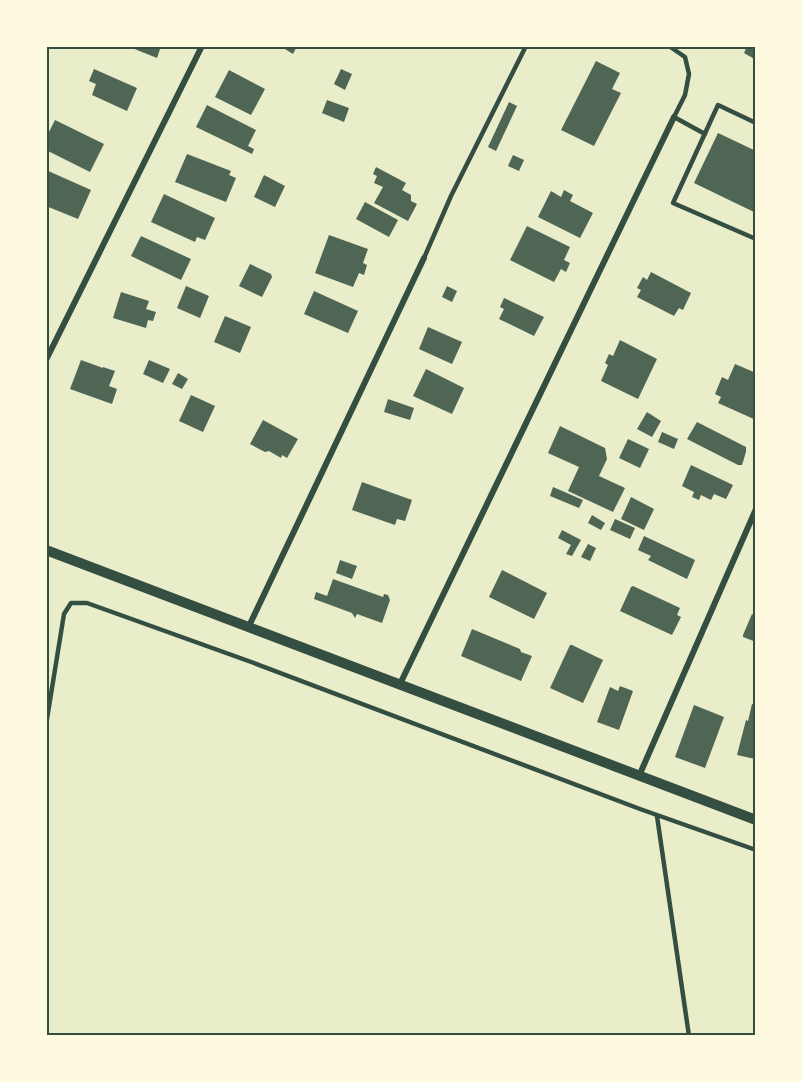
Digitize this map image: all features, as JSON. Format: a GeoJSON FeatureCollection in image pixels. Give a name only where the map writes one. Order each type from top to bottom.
{"type":"FeatureCollection","features":[{"type":"Feature","properties":{"kind":"street"},"geometry":{"type":"LineString","coordinates":[[46,360],[202,46]]}},
{"type":"Feature","properties":{"kind":"street"},"geometry":{"type":"LineString","coordinates":[[400,684],[674,117]]}},
{"type":"Feature","properties":{"kind":"street"},"geometry":{"type":"LineString","coordinates":[[249,626],[424,258]]}},
{"type":"Feature","properties":{"kind":"street"},"geometry":{"type":"LineString","coordinates":[[639,776],[756,509]]}},
{"type":"Feature","properties":{"kind":"street"},"geometry":{"type":"LineString","coordinates":[[46,550],[756,820]]}},
{"type":"Feature","properties":{"kind":"lane"},"geometry":{"type":"LineString","coordinates":[[424,258],[451,196],[526,46]]}},
{"type":"Feature","properties":{"kind":"lane"},"geometry":{"type":"LineString","coordinates":[[669,46],[685,57],[689,74],[685,95],[674,117],[705,134]]}},
{"type":"Feature","properties":{"kind":"lane"},"geometry":{"type":"LineString","coordinates":[[756,123],[718,105],[673,203],[756,239]]}},
{"type":"Feature","properties":{"kind":"lane"},"geometry":{"type":"LineString","coordinates":[[46,726],[64,614],[71,603],[87,603],[756,850]]}},
{"type":"Feature","properties":{"kind":"lane"},"geometry":{"type":"LineString","coordinates":[[657,815],[689,1035]]}},
{"type":"Feature","properties":{"kind":"building"},"geometry":{"type":"Polygon","coordinates":[[[127,46],[161,46],[157,58],[127,46]]]}},
{"type":"Feature","properties":{"kind":"building"},"geometry":{"type":"Polygon","coordinates":[[[280,46],[297,46],[293,54],[280,46]]]}},
{"type":"Feature","properties":{"kind":"building"},"geometry":{"type":"Polygon","coordinates":[[[747,46],[756,46],[756,60],[744,53],[747,46]]]}},
{"type":"Feature","properties":{"kind":"building"},"geometry":{"type":"Polygon","coordinates":[[[596,61],[620,73],[612,89],[621,93],[594,146],[561,130],[596,61]]]}},
{"type":"Feature","properties":{"kind":"building"},"geometry":{"type":"Polygon","coordinates":[[[94,69],[137,88],[127,111],[92,95],[96,84],[89,81],[94,69]]]}},
{"type":"Feature","properties":{"kind":"building"},"geometry":{"type":"Polygon","coordinates":[[[341,69],[352,74],[345,90],[334,84],[341,69]]]}},
{"type":"Feature","properties":{"kind":"building"},"geometry":{"type":"Polygon","coordinates":[[[229,70],[265,89],[251,115],[215,97],[229,70]]]}},
{"type":"Feature","properties":{"kind":"building"},"geometry":{"type":"Polygon","coordinates":[[[327,100],[349,108],[344,122],[322,113],[327,100]]]}},
{"type":"Feature","properties":{"kind":"building"},"geometry":{"type":"Polygon","coordinates":[[[509,102],[517,106],[496,151],[488,147],[509,102]]]}},
{"type":"Feature","properties":{"kind":"building"},"geometry":{"type":"Polygon","coordinates":[[[207,105],[256,130],[248,146],[254,149],[252,154],[196,127],[207,105]]]}},
{"type":"Feature","properties":{"kind":"building"},"geometry":{"type":"Polygon","coordinates":[[[55,120],[104,144],[90,172],[46,150],[46,138],[55,120]]]}},
{"type":"Feature","properties":{"kind":"building"},"geometry":{"type":"Polygon","coordinates":[[[718,133],[756,151],[756,213],[694,183],[718,133]]]}},
{"type":"Feature","properties":{"kind":"building"},"geometry":{"type":"Polygon","coordinates":[[[187,154],[231,171],[229,175],[236,178],[226,202],[175,182],[187,154]]]}},
{"type":"Feature","properties":{"kind":"building"},"geometry":{"type":"Polygon","coordinates":[[[513,155],[524,160],[519,171],[508,166],[513,155]]]}},
{"type":"Feature","properties":{"kind":"building"},"geometry":{"type":"Polygon","coordinates":[[[376,167],[406,183],[402,190],[411,195],[411,201],[417,204],[408,221],[374,203],[383,187],[374,183],[377,176],[373,174],[376,167]]]}},
{"type":"Feature","properties":{"kind":"building"},"geometry":{"type":"Polygon","coordinates":[[[46,170],[91,190],[78,219],[46,206],[46,170]]]}},
{"type":"Feature","properties":{"kind":"building"},"geometry":{"type":"Polygon","coordinates":[[[264,175],[285,186],[275,207],[254,197],[264,175]]]}},
{"type":"Feature","properties":{"kind":"building"},"geometry":{"type":"Polygon","coordinates":[[[564,190],[573,195],[570,201],[593,213],[580,238],[538,217],[551,191],[561,197],[564,190]]]}},
{"type":"Feature","properties":{"kind":"building"},"geometry":{"type":"Polygon","coordinates":[[[164,194],[215,218],[205,240],[197,237],[195,242],[151,222],[164,194]]]}},
{"type":"Feature","properties":{"kind":"building"},"geometry":{"type":"Polygon","coordinates":[[[365,202],[398,220],[389,237],[356,219],[365,202]]]}},
{"type":"Feature","properties":{"kind":"building"},"geometry":{"type":"Polygon","coordinates":[[[527,226],[570,247],[564,260],[570,263],[566,272],[561,269],[554,282],[510,260],[527,226]]]}},
{"type":"Feature","properties":{"kind":"building"},"geometry":{"type":"Polygon","coordinates":[[[329,235],[368,249],[363,263],[367,265],[364,275],[359,273],[353,287],[315,273],[329,235]]]}},
{"type":"Feature","properties":{"kind":"building"},"geometry":{"type":"Polygon","coordinates":[[[141,236],[191,259],[181,280],[131,256],[141,236]]]}},
{"type":"Feature","properties":{"kind":"building"},"geometry":{"type":"Polygon","coordinates":[[[250,264],[271,274],[272,277],[262,297],[239,286],[250,264]]]}},
{"type":"Feature","properties":{"kind":"building"},"geometry":{"type":"Polygon","coordinates":[[[651,272],[691,293],[683,310],[679,308],[674,316],[637,297],[641,290],[637,288],[643,277],[647,280],[651,272]]]}},
{"type":"Feature","properties":{"kind":"building"},"geometry":{"type":"Polygon","coordinates":[[[186,286],[209,296],[200,318],[177,308],[186,286]]]}},
{"type":"Feature","properties":{"kind":"building"},"geometry":{"type":"Polygon","coordinates":[[[447,286],[457,291],[452,302],[442,297],[447,286]]]}},
{"type":"Feature","properties":{"kind":"building"},"geometry":{"type":"Polygon","coordinates":[[[314,291],[358,311],[348,333],[304,314],[314,291]]]}},
{"type":"Feature","properties":{"kind":"building"},"geometry":{"type":"Polygon","coordinates":[[[121,292],[149,301],[146,309],[156,312],[153,321],[148,320],[146,328],[113,318],[121,292]]]}},
{"type":"Feature","properties":{"kind":"building"},"geometry":{"type":"Polygon","coordinates":[[[504,298],[544,317],[534,336],[499,319],[504,309],[500,307],[504,298]]]}},
{"type":"Feature","properties":{"kind":"building"},"geometry":{"type":"Polygon","coordinates":[[[225,316],[251,327],[240,353],[214,342],[225,316]]]}},
{"type":"Feature","properties":{"kind":"building"},"geometry":{"type":"Polygon","coordinates":[[[428,327],[462,342],[452,364],[419,349],[428,327]]]}},
{"type":"Feature","properties":{"kind":"building"},"geometry":{"type":"Polygon","coordinates":[[[620,340],[657,359],[638,399],[601,381],[608,365],[605,363],[609,354],[613,356],[620,340]]]}},
{"type":"Feature","properties":{"kind":"building"},"geometry":{"type":"Polygon","coordinates":[[[81,360],[115,371],[109,386],[117,389],[112,404],[70,389],[81,360]]]}},
{"type":"Feature","properties":{"kind":"building"},"geometry":{"type":"Polygon","coordinates":[[[149,360],[170,369],[163,383],[143,374],[149,360]]]}},
{"type":"Feature","properties":{"kind":"building"},"geometry":{"type":"Polygon","coordinates":[[[735,364],[756,373],[756,420],[718,403],[721,397],[715,394],[722,377],[728,380],[735,364]]]}},
{"type":"Feature","properties":{"kind":"building"},"geometry":{"type":"Polygon","coordinates":[[[426,369],[464,388],[452,414],[413,396],[426,369]]]}},
{"type":"Feature","properties":{"kind":"building"},"geometry":{"type":"Polygon","coordinates":[[[178,373],[188,379],[182,389],[172,384],[178,373]]]}},
{"type":"Feature","properties":{"kind":"building"},"geometry":{"type":"Polygon","coordinates":[[[191,395],[215,406],[203,432],[179,421],[191,395]]]}},
{"type":"Feature","properties":{"kind":"building"},"geometry":{"type":"Polygon","coordinates":[[[388,399],[414,408],[410,420],[384,412],[388,399]]]}},
{"type":"Feature","properties":{"kind":"building"},"geometry":{"type":"Polygon","coordinates":[[[647,412],[661,421],[652,437],[637,429],[647,412]]]}},
{"type":"Feature","properties":{"kind":"building"},"geometry":{"type":"Polygon","coordinates":[[[263,420],[298,439],[287,458],[282,455],[281,458],[269,451],[265,452],[250,444],[263,420]]]}},
{"type":"Feature","properties":{"kind":"building"},"geometry":{"type":"Polygon","coordinates":[[[697,422],[746,447],[742,465],[687,439],[697,422]]]}},
{"type":"Feature","properties":{"kind":"building"},"geometry":{"type":"Polygon","coordinates":[[[560,426],[605,448],[607,459],[599,476],[625,488],[613,512],[568,491],[579,467],[548,453],[560,426]]]}},
{"type":"Feature","properties":{"kind":"building"},"geometry":{"type":"Polygon","coordinates":[[[662,432],[678,439],[674,449],[658,442],[662,432]]]}},
{"type":"Feature","properties":{"kind":"building"},"geometry":{"type":"Polygon","coordinates":[[[628,439],[649,449],[640,468],[619,458],[628,439]]]}},
{"type":"Feature","properties":{"kind":"building"},"geometry":{"type":"Polygon","coordinates":[[[691,465],[733,485],[726,499],[714,494],[711,500],[701,495],[699,500],[692,497],[694,492],[682,486],[691,465]]]}},
{"type":"Feature","properties":{"kind":"building"},"geometry":{"type":"Polygon","coordinates":[[[362,482],[412,500],[405,521],[397,519],[395,525],[352,510],[362,482]]]}},
{"type":"Feature","properties":{"kind":"building"},"geometry":{"type":"Polygon","coordinates":[[[553,487],[583,500],[579,508],[550,496],[553,487]]]}},
{"type":"Feature","properties":{"kind":"building"},"geometry":{"type":"Polygon","coordinates":[[[631,497],[654,509],[644,530],[621,519],[631,497]]]}},
{"type":"Feature","properties":{"kind":"building"},"geometry":{"type":"Polygon","coordinates":[[[592,515],[605,523],[601,530],[588,523],[592,515]]]}},
{"type":"Feature","properties":{"kind":"building"},"geometry":{"type":"Polygon","coordinates":[[[615,519],[635,528],[630,539],[610,530],[615,519]]]}},
{"type":"Feature","properties":{"kind":"building"},"geometry":{"type":"Polygon","coordinates":[[[562,530],[581,540],[572,556],[566,554],[571,545],[558,538],[562,530]]]}},
{"type":"Feature","properties":{"kind":"building"},"geometry":{"type":"Polygon","coordinates":[[[644,536],[695,560],[687,579],[648,560],[651,556],[638,550],[644,536]]]}},
{"type":"Feature","properties":{"kind":"building"},"geometry":{"type":"Polygon","coordinates":[[[588,544],[596,548],[590,561],[581,557],[588,544]]]}},
{"type":"Feature","properties":{"kind":"building"},"geometry":{"type":"Polygon","coordinates":[[[340,560],[357,566],[352,579],[336,573],[340,560]]]}},
{"type":"Feature","properties":{"kind":"building"},"geometry":{"type":"Polygon","coordinates":[[[502,570],[547,593],[534,619],[489,597],[502,570]]]}},
{"type":"Feature","properties":{"kind":"building"},"geometry":{"type":"Polygon","coordinates":[[[333,579],[383,597],[384,594],[388,595],[390,600],[382,623],[357,614],[355,618],[352,613],[314,599],[316,592],[327,596],[333,579]]]}},
{"type":"Feature","properties":{"kind":"building"},"geometry":{"type":"Polygon","coordinates":[[[633,586],[680,608],[677,615],[681,617],[672,635],[620,611],[633,586]]]}},
{"type":"Feature","properties":{"kind":"building"},"geometry":{"type":"Polygon","coordinates":[[[752,614],[756,616],[756,642],[743,637],[752,614]]]}},
{"type":"Feature","properties":{"kind":"building"},"geometry":{"type":"Polygon","coordinates":[[[472,629],[532,656],[521,681],[461,656],[472,629]]]}},
{"type":"Feature","properties":{"kind":"building"},"geometry":{"type":"Polygon","coordinates":[[[570,645],[603,660],[583,703],[550,688],[570,645]]]}},
{"type":"Feature","properties":{"kind":"building"},"geometry":{"type":"Polygon","coordinates":[[[620,686],[633,691],[619,730],[597,722],[610,687],[618,691],[620,686]]]}},
{"type":"Feature","properties":{"kind":"building"},"geometry":{"type":"Polygon","coordinates":[[[752,704],[756,705],[755,759],[737,755],[752,704]]]}},
{"type":"Feature","properties":{"kind":"building"},"geometry":{"type":"Polygon","coordinates":[[[694,705],[724,717],[705,768],[675,757],[694,705]]]}}]}
